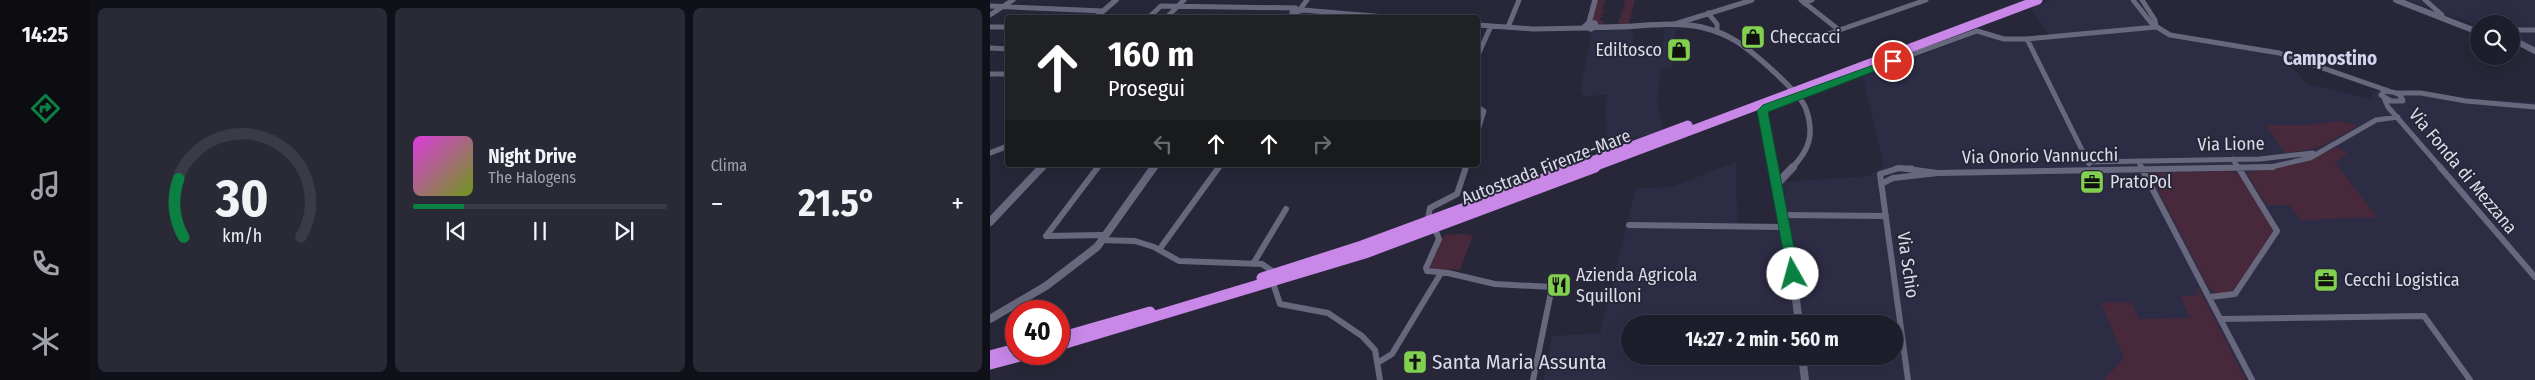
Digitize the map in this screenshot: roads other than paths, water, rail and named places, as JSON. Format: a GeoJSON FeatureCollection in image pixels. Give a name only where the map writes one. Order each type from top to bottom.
{"type":"FeatureCollection","features":[{"type":"Feature","properties":{"kind":"highway","name":"Autostrada Firenze-Mare"},"geometry":{"type":"LineString","coordinates":[[1070,335],[1210,295],[1362,246],[2024,0]]}},
{"type":"Feature","properties":{"kind":"highway","name":"Autostrada Firenze-Mare"},"geometry":{"type":"LineString","coordinates":[[1070,342],[1365,253],[2038,0]]}},
{"type":"Feature","properties":{"kind":"highway"},"geometry":{"type":"LineString","coordinates":[[990,356],[1005,352]]}},
{"type":"Feature","properties":{"kind":"highway"},"geometry":{"type":"LineString","coordinates":[[990,364],[1005,360]]}},
{"type":"Feature","properties":{"kind":"main road"},"geometry":{"type":"LineString","coordinates":[[2396,0],[2470,27]]}},
{"type":"Feature","properties":{"kind":"main road"},"geometry":{"type":"LineString","coordinates":[[2402,0],[2470,27]]}},
{"type":"Feature","properties":{"kind":"main road"},"geometry":{"type":"LineString","coordinates":[[2520,45],[2535,53]]}},
{"type":"Feature","properties":{"kind":"street"},"geometry":{"type":"LineString","coordinates":[[990,15],[1013,0]]}},
{"type":"Feature","properties":{"kind":"street"},"geometry":{"type":"LineString","coordinates":[[1098,15],[1116,0]]}},
{"type":"Feature","properties":{"kind":"street"},"geometry":{"type":"LineString","coordinates":[[1169,15],[1184,0]]}},
{"type":"Feature","properties":{"kind":"street"},"geometry":{"type":"LineString","coordinates":[[1230,7],[1237,0]]}},
{"type":"Feature","properties":{"kind":"street"},"geometry":{"type":"LineString","coordinates":[[1297,12],[1306,0]]}},
{"type":"Feature","properties":{"kind":"street"},"geometry":{"type":"LineString","coordinates":[[1508,27],[1519,0]]}},
{"type":"Feature","properties":{"kind":"street"},"geometry":{"type":"LineString","coordinates":[[1591,24],[1594,0]]}},
{"type":"Feature","properties":{"kind":"street"},"geometry":{"type":"LineString","coordinates":[[1674,24],[1752,0]]}},
{"type":"Feature","properties":{"kind":"street"},"geometry":{"type":"LineString","coordinates":[[1802,1],[1810,0]]}},
{"type":"Feature","properties":{"kind":"street"},"geometry":{"type":"LineString","coordinates":[[1805,42],[1926,0]]}},
{"type":"Feature","properties":{"kind":"street"},"geometry":{"type":"LineString","coordinates":[[2133,0],[2156,27],[2180,38],[2262,48],[2364,80],[2396,93],[2414,92],[2466,102],[2535,107]]}},
{"type":"Feature","properties":{"kind":"street"},"geometry":{"type":"LineString","coordinates":[[2142,0],[2155,20],[2156,27]]}},
{"type":"Feature","properties":{"kind":"street"},"geometry":{"type":"LineString","coordinates":[[2425,0],[2442,15]]}},
{"type":"Feature","properties":{"kind":"street"},"geometry":{"type":"LineString","coordinates":[[1802,1],[1839,30]]}},
{"type":"Feature","properties":{"kind":"street"},"geometry":{"type":"LineString","coordinates":[[990,6],[1102,11]]}},
{"type":"Feature","properties":{"kind":"street"},"geometry":{"type":"LineString","coordinates":[[1151,15],[1161,6],[1271,8],[1297,12],[1347,15]]}},
{"type":"Feature","properties":{"kind":"street"},"geometry":{"type":"LineString","coordinates":[[1708,13],[1717,24],[1717,32]]}},
{"type":"Feature","properties":{"kind":"street"},"geometry":{"type":"LineString","coordinates":[[1480,25],[1546,30],[1577,28],[1591,24],[1604,28],[1674,24],[1697,26],[1717,32],[1737,42],[1798,98],[1808,112],[1808,146],[1806,153],[1778,184]]}},
{"type":"Feature","properties":{"kind":"street"},"geometry":{"type":"LineString","coordinates":[[1480,51],[1491,26]]}},
{"type":"Feature","properties":{"kind":"street"},"geometry":{"type":"LineString","coordinates":[[990,27],[1005,27]]}},
{"type":"Feature","properties":{"kind":"street"},"geometry":{"type":"LineString","coordinates":[[1798,315],[1786,227],[1762,113],[1767,107],[1977,31],[2004,39],[2027,39],[2156,27]]}},
{"type":"Feature","properties":{"kind":"street"},"geometry":{"type":"LineString","coordinates":[[2520,30],[2533,30]]}},
{"type":"Feature","properties":{"kind":"street"},"geometry":{"type":"LineString","coordinates":[[2520,36],[2533,30]]}},
{"type":"Feature","properties":{"kind":"street"},"geometry":{"type":"LineString","coordinates":[[2027,39],[2092,170]]}},
{"type":"Feature","properties":{"kind":"street"},"geometry":{"type":"LineString","coordinates":[[990,48],[1005,49]]}},
{"type":"Feature","properties":{"kind":"street"},"geometry":{"type":"LineString","coordinates":[[990,74],[1005,74]]}},
{"type":"Feature","properties":{"kind":"street"},"geometry":{"type":"LineString","coordinates":[[2364,80],[2383,96],[2394,102]]}},
{"type":"Feature","properties":{"kind":"street"},"geometry":{"type":"LineString","coordinates":[[2383,96],[2389,91]]}},
{"type":"Feature","properties":{"kind":"street","name":"Via Fonda di Mezzana"},"geometry":{"type":"LineString","coordinates":[[2388,107],[2394,102],[2402,102],[2403,98],[2414,92]]}},
{"type":"Feature","properties":{"kind":"street"},"geometry":{"type":"LineString","coordinates":[[2396,93],[2403,98]]}},
{"type":"Feature","properties":{"kind":"street","name":"Via Fonda di Mezzana"},"geometry":{"type":"LineString","coordinates":[[2383,96],[2388,107],[2535,277]]}},
{"type":"Feature","properties":{"kind":"street"},"geometry":{"type":"LineString","coordinates":[[1480,108],[1484,111],[1480,124]]}},
{"type":"Feature","properties":{"kind":"street","name":"Via Lione"},"geometry":{"type":"LineString","coordinates":[[2142,169],[2239,169],[2282,166],[2310,158],[2376,120],[2398,117]]}},
{"type":"Feature","properties":{"kind":"street"},"geometry":{"type":"LineString","coordinates":[[990,154],[1005,147]]}},
{"type":"Feature","properties":{"kind":"street","name":"Via Lione"},"geometry":{"type":"LineString","coordinates":[[2138,161],[2287,158],[2325,150]]}},
{"type":"Feature","properties":{"kind":"street"},"geometry":{"type":"LineString","coordinates":[[2210,297],[2234,294],[2277,230],[2233,159]]}},
{"type":"Feature","properties":{"kind":"street"},"geometry":{"type":"LineString","coordinates":[[2138,161],[2252,380]]}},
{"type":"Feature","properties":{"kind":"street","name":"Via Onorio Vannucchi"},"geometry":{"type":"LineString","coordinates":[[2088,162],[2138,161]]}},
{"type":"Feature","properties":{"kind":"street"},"geometry":{"type":"LineString","coordinates":[[990,222],[1041,167]]}},
{"type":"Feature","properties":{"kind":"street"},"geometry":{"type":"LineString","coordinates":[[1098,167],[1046,236],[1135,241],[1159,250],[1179,261],[1267,265],[1272,271]]}},
{"type":"Feature","properties":{"kind":"street"},"geometry":{"type":"LineString","coordinates":[[992,318],[1075,266],[1102,238],[1154,167]]}},
{"type":"Feature","properties":{"kind":"street"},"geometry":{"type":"LineString","coordinates":[[1159,250],[1219,167]]}},
{"type":"Feature","properties":{"kind":"street"},"geometry":{"type":"LineString","coordinates":[[1428,218],[1430,208],[1456,194],[1465,167]]}},
{"type":"Feature","properties":{"kind":"street","name":"Via Onorio Vannucchi"},"geometry":{"type":"LineString","coordinates":[[1896,169],[1924,168],[1938,174]]}},
{"type":"Feature","properties":{"kind":"street"},"geometry":{"type":"LineString","coordinates":[[1896,169],[1894,174],[1901,178]]}},
{"type":"Feature","properties":{"kind":"street"},"geometry":{"type":"LineString","coordinates":[[1881,184],[1881,173],[1896,169]]}},
{"type":"Feature","properties":{"kind":"street","name":"Via Onorio Vannucchi"},"geometry":{"type":"LineString","coordinates":[[1881,184],[1890,178],[1927,177],[1938,174],[2142,169]]}},
{"type":"Feature","properties":{"kind":"street","name":"Via Schio"},"geometry":{"type":"LineString","coordinates":[[1881,184],[1908,380]]}},
{"type":"Feature","properties":{"kind":"street"},"geometry":{"type":"LineString","coordinates":[[1253,264],[1286,209]]}},
{"type":"Feature","properties":{"kind":"street"},"geometry":{"type":"LineString","coordinates":[[1783,215],[1886,216]]}},
{"type":"Feature","properties":{"kind":"street"},"geometry":{"type":"LineString","coordinates":[[1629,225],[1786,227]]}},
{"type":"Feature","properties":{"kind":"street"},"geometry":{"type":"LineString","coordinates":[[1435,229],[1439,239],[1426,270],[1495,284],[1552,287],[1533,380]]}},
{"type":"Feature","properties":{"kind":"street"},"geometry":{"type":"LineString","coordinates":[[1379,362],[1392,354],[1441,273]]}},
{"type":"Feature","properties":{"kind":"street"},"geometry":{"type":"LineString","coordinates":[[1274,286],[1280,304],[1328,313],[1362,336],[1372,345],[1379,362],[1380,380]]}},
{"type":"Feature","properties":{"kind":"street"},"geometry":{"type":"LineString","coordinates":[[2220,319],[2424,316],[2470,380]]}},
{"type":"Feature","properties":{"kind":"street"},"geometry":{"type":"LineString","coordinates":[[1803,365],[1805,380]]}},
{"type":"Feature","properties":{"kind":"place","name":"Checcacci"},"geometry":{"type":"Point","coordinates":[1753,37]}},
{"type":"Feature","properties":{"kind":"place","name":"Ediltosco"},"geometry":{"type":"Point","coordinates":[1679,50]}},
{"type":"Feature","properties":{"kind":"place","name":"PratoPol"},"geometry":{"type":"Point","coordinates":[2092,182]}},
{"type":"Feature","properties":{"kind":"place","name":"Cecchi Logistica"},"geometry":{"type":"Point","coordinates":[2326,280]}},
{"type":"Feature","properties":{"kind":"place","name":"Azienda Agricola Squilloni"},"geometry":{"type":"Point","coordinates":[1559,285]}},
{"type":"Feature","properties":{"kind":"place","name":"Santa Maria Assunta"},"geometry":{"type":"Point","coordinates":[1415,362]}},
{"type":"Feature","properties":{"kind":"district","name":"Campostino"},"geometry":{"type":"Point","coordinates":[2330,58]}}]}
